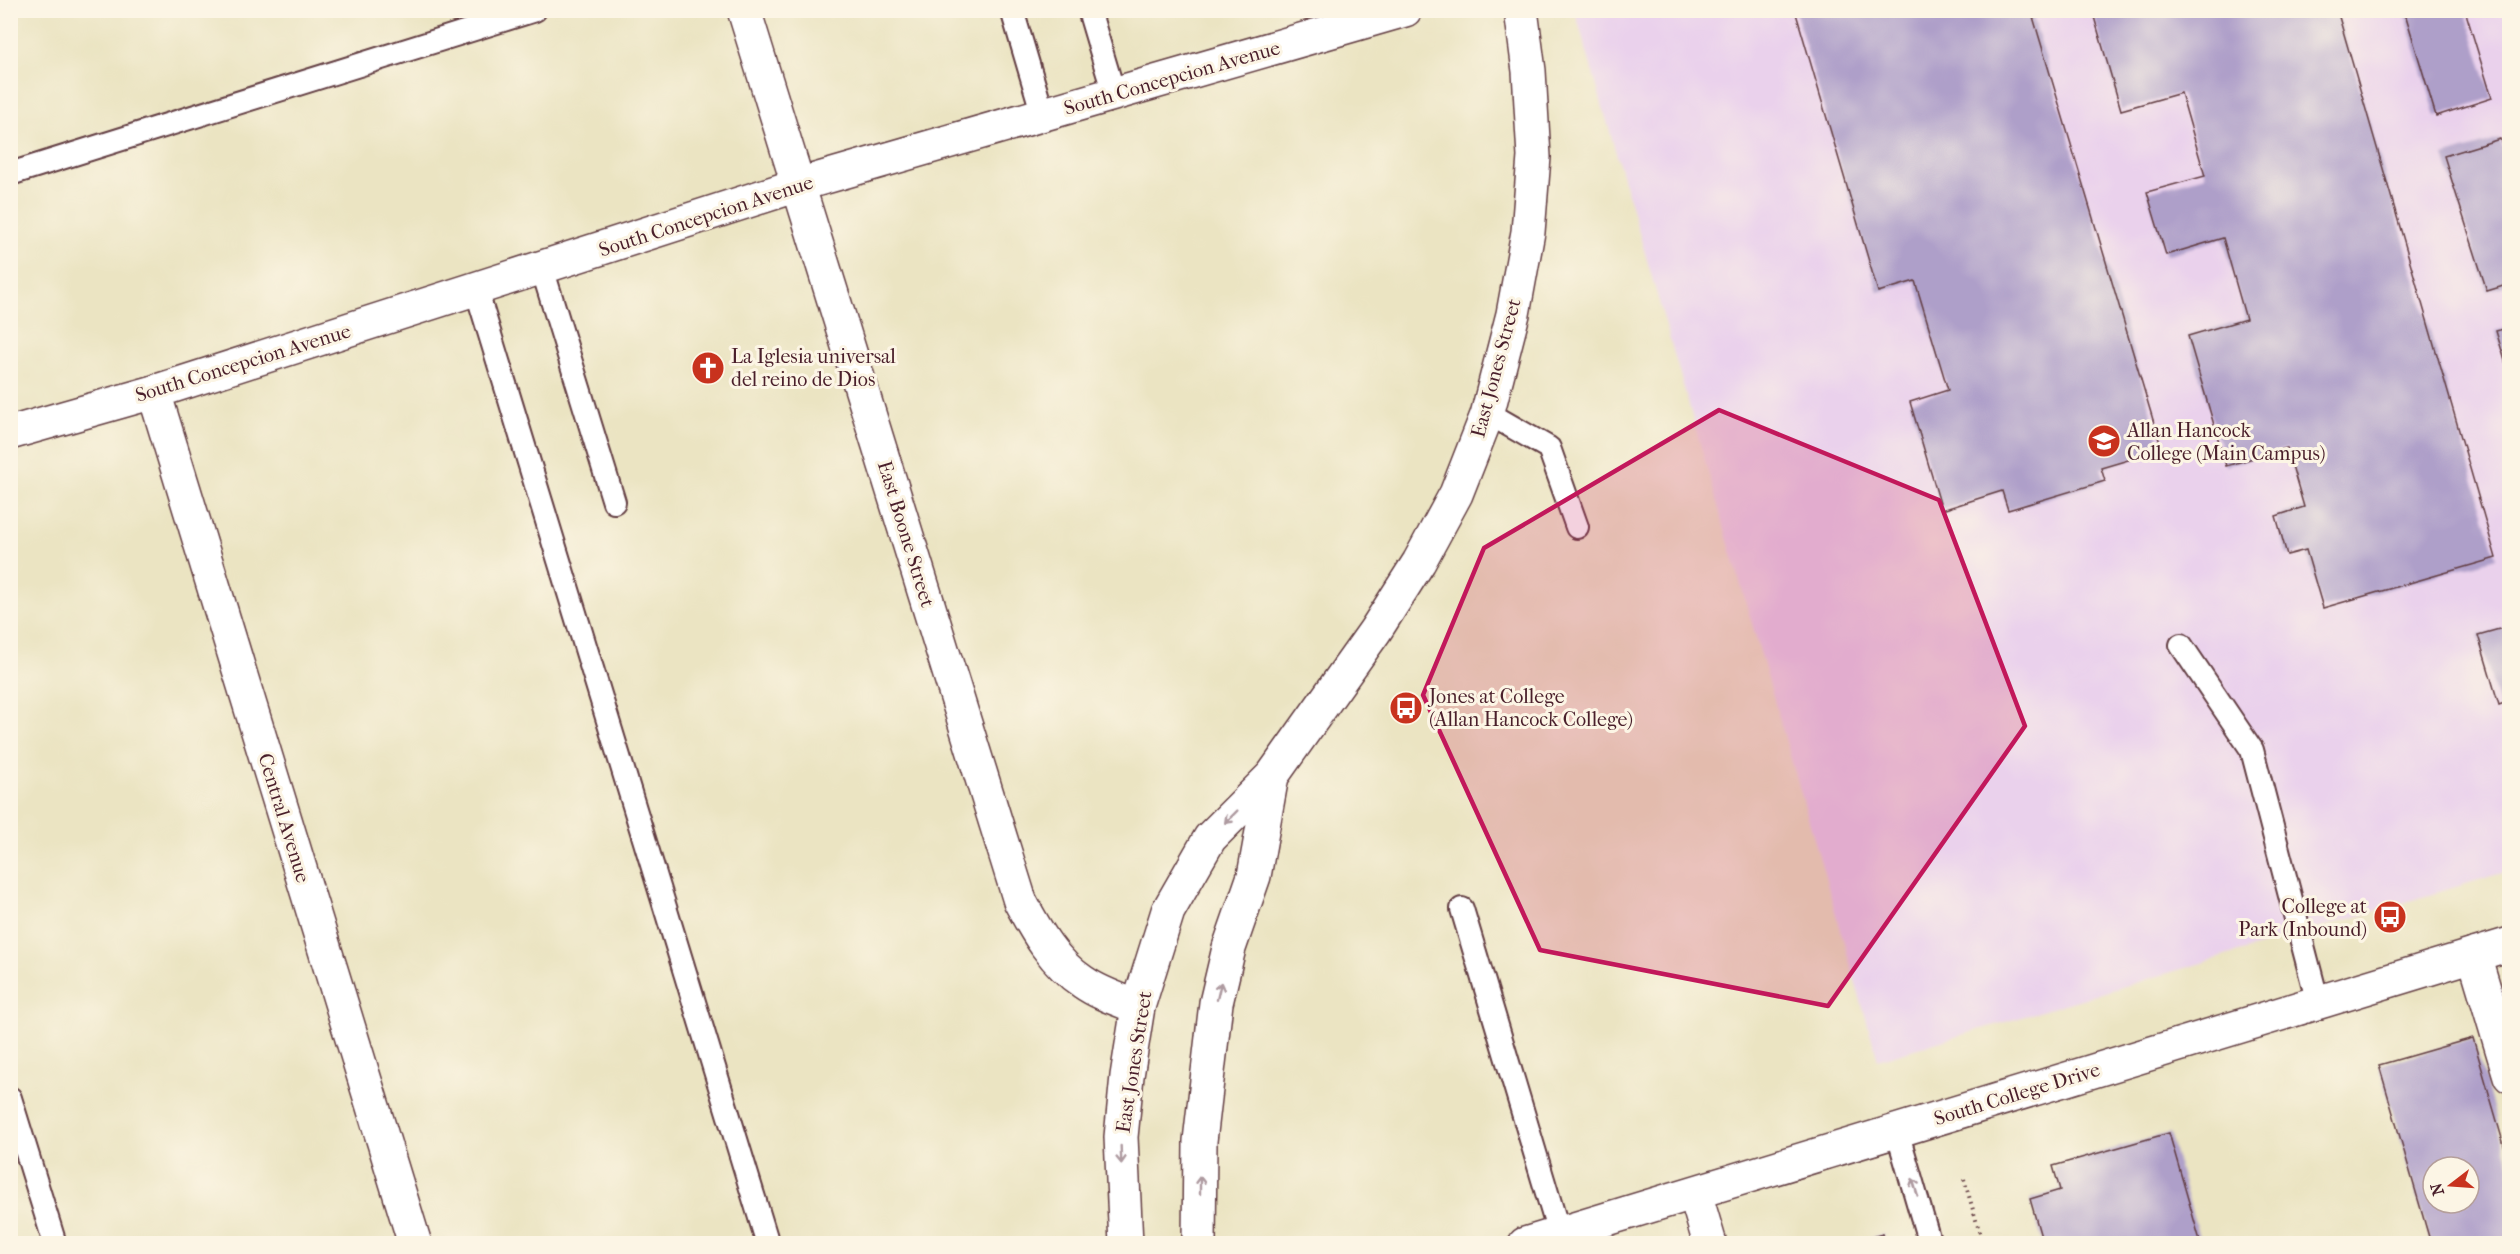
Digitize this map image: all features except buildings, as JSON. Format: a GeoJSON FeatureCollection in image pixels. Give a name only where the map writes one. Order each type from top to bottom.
{"type":"FeatureCollection","features":[{"type":"Feature","properties":{"kind":"street","name":"East Boone Street"},"geometry":{"type":"LineString","coordinates":[[744,10],[1020,901],[1034,928],[1056,958],[1082,982],[1138,1007]]}},
{"type":"Feature","properties":{"kind":"street","name":"South Concepcion Avenue"},"geometry":{"type":"LineString","coordinates":[[10,433],[154,392],[798,185],[1405,10]]}},
{"type":"Feature","properties":{"kind":"street","name":"East Jones Street"},"geometry":{"type":"LineString","coordinates":[[1126,1244],[1120,1137],[1138,1007],[1168,911],[1210,838],[1272,776],[1375,631],[1419,562],[1456,494],[1488,413],[1513,314],[1530,211],[1534,157],[1529,71],[1521,10]]}},
{"type":"Feature","properties":{"kind":"street","name":"Central Avenue"},"geometry":{"type":"LineString","coordinates":[[154,392],[415,1244]]}},
{"type":"Feature","properties":{"kind":"street","name":"East Jones Street"},"geometry":{"type":"LineString","coordinates":[[1199,1244],[1200,1141],[1216,1003],[1229,948],[1254,876],[1272,776]]}},
{"type":"Feature","properties":{"kind":"street","name":"South College Drive"},"geometry":{"type":"LineString","coordinates":[[1525,1244],[2510,944]]}},
{"type":"Feature","properties":{"kind":"street"},"geometry":{"type":"LineString","coordinates":[[2474,955],[2510,1076]]}},
{"type":"Feature","properties":{"kind":"street"},"geometry":{"type":"LineString","coordinates":[[1695,1193],[1710,1244]]}},
{"type":"Feature","properties":{"kind":"lane"},"geometry":{"type":"LineString","coordinates":[[10,174],[535,10]]}},
{"type":"Feature","properties":{"kind":"lane"},"geometry":{"type":"LineString","coordinates":[[1012,10],[1043,115]]}},
{"type":"Feature","properties":{"kind":"lane"},"geometry":{"type":"LineString","coordinates":[[1089,10],[1114,94]]}},
{"type":"Feature","properties":{"kind":"lane"},"geometry":{"type":"LineString","coordinates":[[542,268],[614,502]]}},
{"type":"Feature","properties":{"kind":"lane"},"geometry":{"type":"LineString","coordinates":[[476,289],[768,1244]]}},
{"type":"Feature","properties":{"kind":"lane"},"geometry":{"type":"LineString","coordinates":[[1488,413],[1549,448],[1577,527]]}},
{"type":"Feature","properties":{"kind":"lane"},"geometry":{"type":"LineString","coordinates":[[2181,645],[2252,750],[2318,1003]]}},
{"type":"Feature","properties":{"kind":"lane"},"geometry":{"type":"LineString","coordinates":[[1462,909],[1560,1233]]}},
{"type":"Feature","properties":{"kind":"lane"},"geometry":{"type":"LineString","coordinates":[[10,1098],[56,1244]]}},
{"type":"Feature","properties":{"kind":"lane"},"geometry":{"type":"LineString","coordinates":[[1897,1131],[1930,1244]]}},
{"type":"Feature","properties":{"kind":"path"},"geometry":{"type":"LineString","coordinates":[[1964,1179],[1983,1244]]}},
{"type":"Feature","properties":{"kind":"highlighted area"},"geometry":{"type":"Polygon","coordinates":[[[1719,410],[1939,500],[2025,726],[1828,1006],[1540,950],[1423,695],[1484,548],[1719,410]]]}},
{"type":"Feature","properties":{"kind":"shaded area","name":"Allan Hancock College (Main Campus)"},"geometry":{"type":"Polygon","coordinates":[[[1575,11],[2509,11],[2509,871],[1878,1060],[1575,11]]]}},
{"type":"Feature","properties":{"kind":"place","name":"La Iglesia universal del reino de Dios"},"geometry":{"type":"Point","coordinates":[708,368]}},
{"type":"Feature","properties":{"kind":"place","name":"Allan Hancock College (Main Campus)"},"geometry":{"type":"Point","coordinates":[2104,441]}},
{"type":"Feature","properties":{"kind":"place","name":"Jones at College (Allan Hancock College)"},"geometry":{"type":"Point","coordinates":[1406,708]}},
{"type":"Feature","properties":{"kind":"place","name":"College at Park (Inbound)"},"geometry":{"type":"Point","coordinates":[2390,917]}}]}
